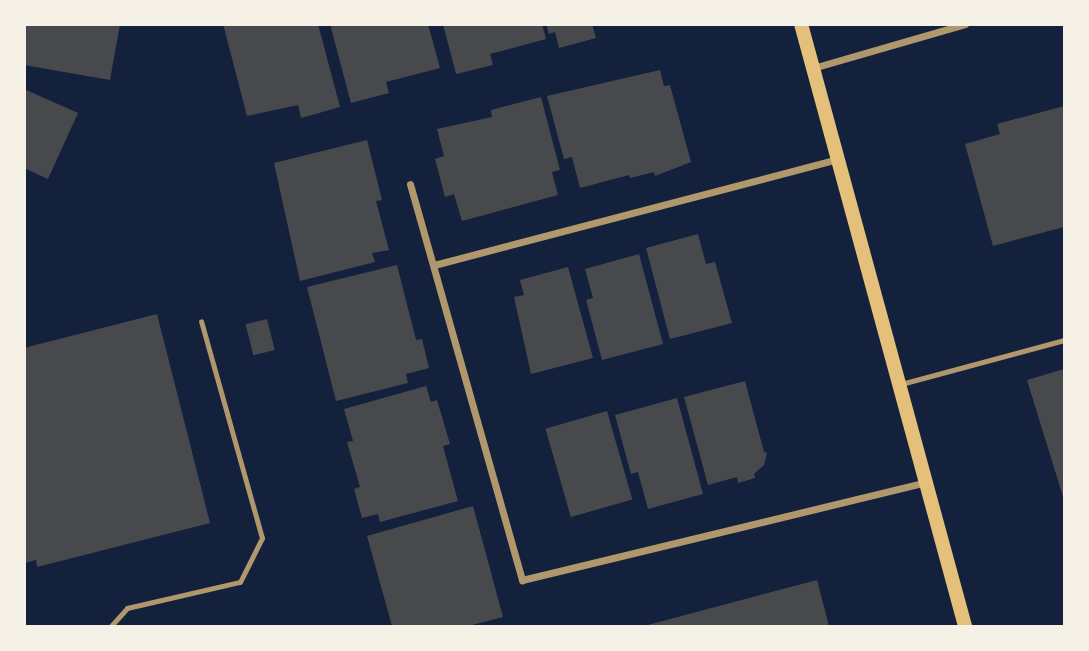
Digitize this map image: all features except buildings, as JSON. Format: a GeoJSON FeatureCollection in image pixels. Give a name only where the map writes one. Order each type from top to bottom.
{"type":"FeatureCollection","features":[{"type":"Feature","properties":{"kind":"main road"},"geometry":{"type":"LineString","coordinates":[[801,24],[928,482],[965,626]]}},
{"type":"Feature","properties":{"kind":"street"},"geometry":{"type":"LineString","coordinates":[[813,68],[965,24]]}},
{"type":"Feature","properties":{"kind":"street"},"geometry":{"type":"LineString","coordinates":[[434,265],[839,159]]}},
{"type":"Feature","properties":{"kind":"street"},"geometry":{"type":"LineString","coordinates":[[410,184],[522,580],[928,482]]}},
{"type":"Feature","properties":{"kind":"lane"},"geometry":{"type":"LineString","coordinates":[[111,626],[127,608],[240,582],[262,538],[201,321]]}},
{"type":"Feature","properties":{"kind":"lane"},"geometry":{"type":"LineString","coordinates":[[901,384],[1065,340]]}}]}
